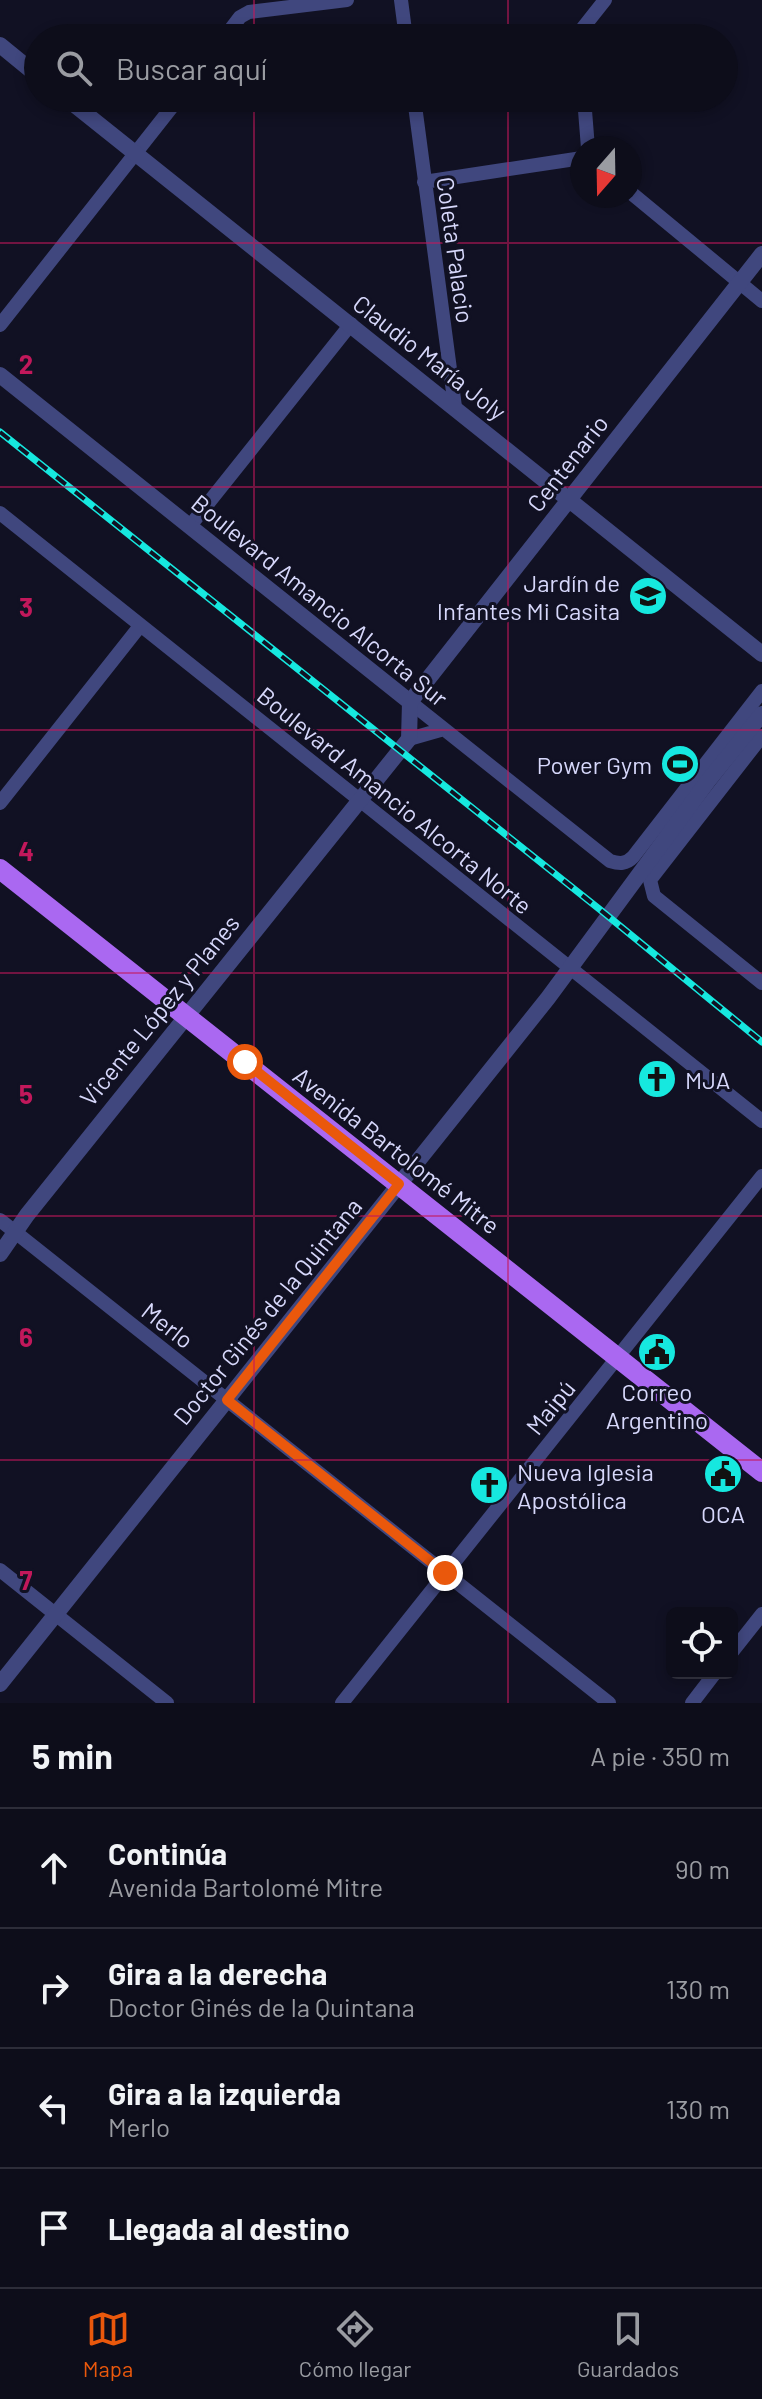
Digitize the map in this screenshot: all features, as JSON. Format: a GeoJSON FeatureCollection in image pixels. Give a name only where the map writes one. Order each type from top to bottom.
{"type":"FeatureCollection","features":[{"type":"Feature","properties":{"kind":"main road","name":"Avenida Bartolomé Mitre"},"geometry":{"type":"LineString","coordinates":[[0,869],[762,1472]]}},
{"type":"Feature","properties":{"kind":"street"},"geometry":{"type":"LineString","coordinates":[[235,24],[249,12],[347,0]]}},
{"type":"Feature","properties":{"kind":"street"},"geometry":{"type":"LineString","coordinates":[[401,0],[404,24]]}},
{"type":"Feature","properties":{"kind":"street"},"geometry":{"type":"LineString","coordinates":[[586,24],[605,0]]}},
{"type":"Feature","properties":{"kind":"street"},"geometry":{"type":"LineString","coordinates":[[0,45],[24,65]]}},
{"type":"Feature","properties":{"kind":"street","name":"Claudio María Joly"},"geometry":{"type":"LineString","coordinates":[[84,112],[762,654]]}},
{"type":"Feature","properties":{"kind":"street"},"geometry":{"type":"LineString","coordinates":[[0,325],[168,112]]}},
{"type":"Feature","properties":{"kind":"street","name":"Coleta Palacio"},"geometry":{"type":"LineString","coordinates":[[416,112],[455,407]]}},
{"type":"Feature","properties":{"kind":"street"},"geometry":{"type":"LineString","coordinates":[[585,112],[587,136]]}},
{"type":"Feature","properties":{"kind":"street"},"geometry":{"type":"LineString","coordinates":[[424,182],[570,160]]}},
{"type":"Feature","properties":{"kind":"street"},"geometry":{"type":"LineString","coordinates":[[642,202],[762,301]]}},
{"type":"Feature","properties":{"kind":"street","name":"Centenario"},"geometry":{"type":"LineString","coordinates":[[410,702],[762,254]]}},
{"type":"Feature","properties":{"kind":"street"},"geometry":{"type":"LineString","coordinates":[[190,526],[351,324]]}},
{"type":"Feature","properties":{"kind":"street","name":"Boulevard Amancio Alcorta Sur"},"geometry":{"type":"LineString","coordinates":[[0,375],[610,861],[619,864],[633,857],[762,691]]}},
{"type":"Feature","properties":{"kind":"street","name":"Boulevard Amancio Alcorta Norte"},"geometry":{"type":"LineString","coordinates":[[0,513],[762,1121]]}},
{"type":"Feature","properties":{"kind":"street"},"geometry":{"type":"LineString","coordinates":[[0,803],[140,626]]}},
{"type":"Feature","properties":{"kind":"street"},"geometry":{"type":"LineString","coordinates":[[410,702],[409,739],[444,729]]}},
{"type":"Feature","properties":{"kind":"street","name":"Doctor Ginés de la Quintana"},"geometry":{"type":"LineString","coordinates":[[0,1684],[570,968],[762,714]]}},
{"type":"Feature","properties":{"kind":"street"},"geometry":{"type":"LineString","coordinates":[[762,736],[653,872],[650,880],[654,896],[762,983]]}},
{"type":"Feature","properties":{"kind":"street","name":"Vicente López y Planes"},"geometry":{"type":"LineString","coordinates":[[0,1254],[186,1015],[409,739]]}},
{"type":"Feature","properties":{"kind":"street","name":"Maipú"},"geometry":{"type":"LineString","coordinates":[[342,1703],[762,1176]]}},
{"type":"Feature","properties":{"kind":"street","name":"Merlo"},"geometry":{"type":"LineString","coordinates":[[0,1220],[609,1703]]}},
{"type":"Feature","properties":{"kind":"street"},"geometry":{"type":"LineString","coordinates":[[0,1570],[167,1703]]}},
{"type":"Feature","properties":{"kind":"street"},"geometry":{"type":"LineString","coordinates":[[738,1644],[762,1614]]}},
{"type":"Feature","properties":{"kind":"street"},"geometry":{"type":"LineString","coordinates":[[692,1703],[710,1679]]}},
{"type":"Feature","properties":{"kind":"railway"},"geometry":{"type":"LineString","coordinates":[[0,432],[762,1042]]}},
{"type":"Feature","properties":{"kind":"place","name":"Jardín de Infantes Mi Casita"},"geometry":{"type":"Point","coordinates":[648,596]}},
{"type":"Feature","properties":{"kind":"place","name":"Power Gym"},"geometry":{"type":"Point","coordinates":[680,764]}},
{"type":"Feature","properties":{"kind":"place","name":"MJA"},"geometry":{"type":"Point","coordinates":[657,1079]}},
{"type":"Feature","properties":{"kind":"place","name":"Correo Argentino"},"geometry":{"type":"Point","coordinates":[657,1352]}},
{"type":"Feature","properties":{"kind":"place","name":"OCA"},"geometry":{"type":"Point","coordinates":[723,1474]}},
{"type":"Feature","properties":{"kind":"place","name":"Nueva Iglesia Apostólica"},"geometry":{"type":"Point","coordinates":[489,1485]}},
{"type":"Feature","properties":{"kind":"route"},"geometry":{"type":"LineString","coordinates":[[245,1062],[399,1184],[227,1400],[445,1573]]}}]}
